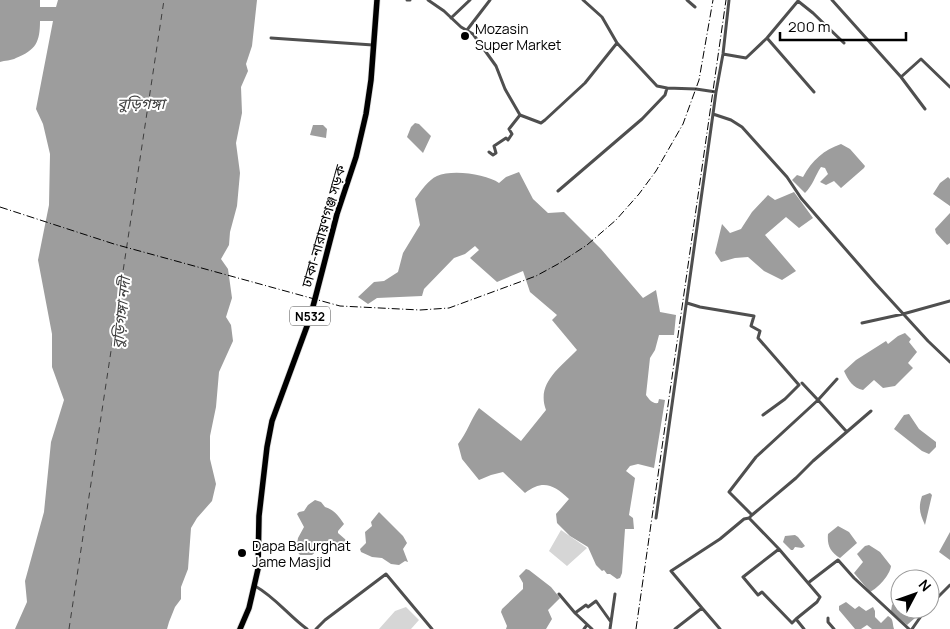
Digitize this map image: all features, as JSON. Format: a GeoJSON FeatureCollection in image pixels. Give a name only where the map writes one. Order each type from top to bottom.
{"type":"FeatureCollection","features":[{"type":"Feature","properties":{"kind":"highway","name":"ঢাকা-নারায়ণগঞ্জ সড়ক"},"geometry":{"type":"LineString","coordinates":[[240,629],[249,608],[259,560],[259,516],[272,421],[310,318],[337,214],[356,157],[366,114],[377,0]]}},
{"type":"Feature","properties":{"kind":"street"},"geometry":{"type":"LineString","coordinates":[[428,0],[473,34],[496,66],[505,89],[520,115],[541,123],[585,83],[617,43]]}},
{"type":"Feature","properties":{"kind":"street"},"geometry":{"type":"LineString","coordinates":[[451,18],[470,0]]}},
{"type":"Feature","properties":{"kind":"street"},"geometry":{"type":"LineString","coordinates":[[467,30],[490,0]]}},
{"type":"Feature","properties":{"kind":"street"},"geometry":{"type":"LineString","coordinates":[[583,0],[602,18],[617,43],[657,86],[716,92]]}},
{"type":"Feature","properties":{"kind":"street"},"geometry":{"type":"LineString","coordinates":[[687,0],[694,7]]}},
{"type":"Feature","properties":{"kind":"street"},"geometry":{"type":"LineString","coordinates":[[656,518],[687,303],[691,260],[716,92],[724,54],[729,0]]}},
{"type":"Feature","properties":{"kind":"street"},"geometry":{"type":"LineString","coordinates":[[724,54],[746,58],[767,38],[799,0],[844,44]]}},
{"type":"Feature","properties":{"kind":"street"},"geometry":{"type":"LineString","coordinates":[[832,0],[901,77],[925,109]]}},
{"type":"Feature","properties":{"kind":"street"},"geometry":{"type":"LineString","coordinates":[[271,38],[373,46]]}},
{"type":"Feature","properties":{"kind":"street"},"geometry":{"type":"LineString","coordinates":[[767,38],[814,92]]}},
{"type":"Feature","properties":{"kind":"street"},"geometry":{"type":"LineString","coordinates":[[901,77],[921,59],[950,87]]}},
{"type":"Feature","properties":{"kind":"street"},"geometry":{"type":"LineString","coordinates":[[558,191],[642,119],[665,95],[667,88]]}},
{"type":"Feature","properties":{"kind":"street"},"geometry":{"type":"LineString","coordinates":[[713,114],[731,120],[748,133],[787,177],[801,198],[844,248],[903,314],[950,362]]}},
{"type":"Feature","properties":{"kind":"street"},"geometry":{"type":"LineString","coordinates":[[489,152],[493,155],[496,153],[494,146],[511,137],[512,134],[509,129],[520,115]]}},
{"type":"Feature","properties":{"kind":"street"},"geometry":{"type":"LineString","coordinates":[[862,323],[950,301]]}},
{"type":"Feature","properties":{"kind":"street"},"geometry":{"type":"LineString","coordinates":[[687,303],[754,316],[750,326],[760,331],[758,338],[799,385],[785,399],[764,415]]}},
{"type":"Feature","properties":{"kind":"street"},"geometry":{"type":"LineString","coordinates":[[779,549],[743,577],[758,595],[762,592],[792,623],[819,600],[820,597],[779,549],[750,517],[729,492],[756,457],[818,400],[837,379]]}},
{"type":"Feature","properties":{"kind":"street"},"geometry":{"type":"LineString","coordinates":[[802,383],[846,431]]}},
{"type":"Feature","properties":{"kind":"street"},"geometry":{"type":"LineString","coordinates":[[720,629],[671,572],[720,540],[744,519],[750,517],[871,411]]}},
{"type":"Feature","properties":{"kind":"street"},"geometry":{"type":"LineString","coordinates":[[808,583],[838,560],[854,578],[911,629]]}},
{"type":"Feature","properties":{"kind":"street"},"geometry":{"type":"LineString","coordinates":[[316,629],[325,620],[386,574],[432,629]]}},
{"type":"Feature","properties":{"kind":"street"},"geometry":{"type":"LineString","coordinates":[[940,595],[950,585]]}},
{"type":"Feature","properties":{"kind":"street"},"geometry":{"type":"LineString","coordinates":[[254,586],[266,592],[290,616],[307,629]]}},
{"type":"Feature","properties":{"kind":"street"},"geometry":{"type":"LineString","coordinates":[[559,594],[592,629]]}},
{"type":"Feature","properties":{"kind":"street"},"geometry":{"type":"LineString","coordinates":[[610,629],[615,594]]}},
{"type":"Feature","properties":{"kind":"street"},"geometry":{"type":"LineString","coordinates":[[575,613],[586,605],[588,608],[596,601],[611,622]]}},
{"type":"Feature","properties":{"kind":"street"},"geometry":{"type":"LineString","coordinates":[[675,629],[702,608]]}},
{"type":"Feature","properties":{"kind":"street"},"geometry":{"type":"LineString","coordinates":[[828,618],[828,622],[834,629]]}},
{"type":"Feature","properties":{"kind":"street"},"geometry":{"type":"LineString","coordinates":[[796,619],[804,629]]}},
{"type":"Feature","properties":{"kind":"street"},"geometry":{"type":"LineString","coordinates":[[584,629],[587,624]]}},
{"type":"Feature","properties":{"kind":"shaded area"},"geometry":{"type":"Polygon","coordinates":[[[561,530],[587,548],[567,566],[549,551],[561,530]]]}},
{"type":"Feature","properties":{"kind":"shaded area"},"geometry":{"type":"Polygon","coordinates":[[[406,607],[419,620],[411,629],[379,629],[395,611],[406,607]]]}},
{"type":"Feature","properties":{"kind":"water","name":"বুড়িগঙ্গা"},"geometry":{"type":"Polygon","coordinates":[[[0,0],[40,0],[40,7],[56,7],[58,0],[257,0],[252,46],[246,64],[248,71],[241,87],[242,113],[236,143],[240,173],[237,206],[230,232],[229,245],[221,259],[228,269],[232,298],[226,317],[231,325],[233,341],[219,372],[216,407],[210,436],[210,459],[216,484],[212,501],[191,528],[188,569],[181,587],[181,599],[175,607],[167,629],[15,629],[27,602],[25,581],[44,512],[51,442],[64,400],[52,367],[52,334],[38,260],[49,205],[50,154],[43,124],[36,109],[53,21],[40,21],[38,40],[28,52],[14,59],[0,62],[0,0]]]}},
{"type":"Feature","properties":{"kind":"water"},"geometry":{"type":"Polygon","coordinates":[[[415,123],[419,124],[431,136],[423,153],[407,137],[415,123]]]}},
{"type":"Feature","properties":{"kind":"water"},"geometry":{"type":"Polygon","coordinates":[[[313,125],[323,125],[327,129],[326,138],[310,135],[313,125]]]}},
{"type":"Feature","properties":{"kind":"water"},"geometry":{"type":"Polygon","coordinates":[[[841,144],[850,149],[865,166],[841,188],[834,181],[826,185],[820,182],[828,174],[825,168],[821,167],[805,193],[792,180],[797,175],[803,177],[819,156],[841,144]]]}},
{"type":"Feature","properties":{"kind":"water"},"geometry":{"type":"Polygon","coordinates":[[[519,172],[533,199],[548,213],[564,212],[601,249],[643,298],[656,290],[660,312],[676,315],[674,335],[659,335],[655,350],[650,358],[646,395],[654,403],[658,403],[659,399],[665,400],[654,468],[638,464],[630,466],[626,471],[635,478],[629,515],[633,518],[634,529],[625,529],[622,573],[620,578],[617,579],[607,574],[604,570],[602,571],[596,565],[588,547],[570,536],[557,523],[556,514],[569,499],[564,494],[553,487],[543,485],[537,486],[525,493],[503,472],[479,480],[462,459],[458,444],[479,408],[521,441],[546,410],[544,392],[551,377],[577,350],[552,320],[557,315],[530,292],[523,271],[497,282],[470,258],[479,250],[475,246],[465,254],[454,258],[424,289],[422,296],[377,298],[368,304],[358,297],[374,282],[384,281],[398,272],[403,253],[420,225],[415,199],[431,180],[443,174],[460,173],[486,177],[499,183],[506,177],[519,172]]]}},
{"type":"Feature","properties":{"kind":"water"},"geometry":{"type":"Polygon","coordinates":[[[948,177],[950,179],[950,206],[933,194],[940,183],[948,177]]]}},
{"type":"Feature","properties":{"kind":"water"},"geometry":{"type":"Polygon","coordinates":[[[794,192],[813,218],[799,228],[786,217],[765,235],[796,271],[782,280],[764,271],[748,257],[721,262],[715,253],[722,224],[730,233],[741,229],[752,212],[768,195],[775,200],[794,192]]]}},
{"type":"Feature","properties":{"kind":"water"},"geometry":{"type":"Polygon","coordinates":[[[950,213],[950,243],[947,245],[936,233],[935,229],[950,213]]]}},
{"type":"Feature","properties":{"kind":"water"},"geometry":{"type":"Polygon","coordinates":[[[905,333],[911,339],[909,342],[917,352],[908,363],[913,368],[895,386],[883,388],[874,380],[863,390],[851,383],[844,371],[856,360],[886,341],[888,344],[905,333]]]}},
{"type":"Feature","properties":{"kind":"water"},"geometry":{"type":"Polygon","coordinates":[[[909,414],[919,429],[936,442],[936,447],[929,454],[922,451],[894,429],[904,415],[909,414]]]}},
{"type":"Feature","properties":{"kind":"water"},"geometry":{"type":"Polygon","coordinates":[[[930,493],[932,495],[925,525],[920,504],[922,496],[930,493]]]}},
{"type":"Feature","properties":{"kind":"water"},"geometry":{"type":"Polygon","coordinates":[[[315,500],[321,502],[340,518],[344,524],[338,533],[346,540],[348,545],[344,549],[328,541],[312,555],[300,555],[296,550],[298,538],[304,527],[297,514],[304,511],[315,500]]]}},
{"type":"Feature","properties":{"kind":"water"},"geometry":{"type":"Polygon","coordinates":[[[379,512],[403,536],[407,543],[403,549],[408,562],[405,561],[399,565],[391,564],[382,558],[372,557],[361,552],[360,549],[366,543],[365,532],[372,526],[371,522],[379,512]]]}},
{"type":"Feature","properties":{"kind":"water"},"geometry":{"type":"Polygon","coordinates":[[[838,526],[849,532],[857,543],[840,558],[832,551],[828,538],[828,534],[838,526]]]}},
{"type":"Feature","properties":{"kind":"water"},"geometry":{"type":"Polygon","coordinates":[[[950,532],[950,560],[939,552],[950,532]]]}},
{"type":"Feature","properties":{"kind":"water"},"geometry":{"type":"Polygon","coordinates":[[[795,535],[805,546],[802,548],[795,547],[791,550],[783,542],[785,536],[795,535]]]}},
{"type":"Feature","properties":{"kind":"water"},"geometry":{"type":"Polygon","coordinates":[[[869,545],[880,552],[891,566],[883,581],[870,592],[854,573],[863,562],[857,554],[865,546],[869,545]]]}},
{"type":"Feature","properties":{"kind":"water"},"geometry":{"type":"Polygon","coordinates":[[[526,569],[551,587],[560,598],[548,610],[552,619],[546,629],[506,629],[507,626],[501,612],[502,609],[523,589],[523,583],[519,576],[526,569]]]}},
{"type":"Feature","properties":{"kind":"water"},"geometry":{"type":"Polygon","coordinates":[[[846,602],[855,609],[859,606],[866,611],[873,607],[875,617],[881,623],[888,616],[890,617],[894,629],[872,629],[867,625],[861,629],[855,629],[839,610],[839,606],[846,602]]]}},
{"type":"Feature","properties":{"kind":"water"},"geometry":{"type":"Polygon","coordinates":[[[900,619],[914,619],[907,625],[900,619]]]}},
{"type":"Feature","properties":{"kind":"ferry route"},"geometry":{"type":"LineString","coordinates":[[69,629],[164,0]]}},
{"type":"Feature","properties":{"kind":"railway"},"geometry":{"type":"LineString","coordinates":[[0,207],[114,244],[340,306],[420,310],[449,308],[536,276],[558,264],[587,245],[616,220],[639,194],[656,171],[683,124],[699,80],[713,0]]}},
{"type":"Feature","properties":{"kind":"railway"},"geometry":{"type":"LineString","coordinates":[[636,629],[726,0]]}},
{"type":"Feature","properties":{"kind":"place","name":"Mozasin Super Market"},"geometry":{"type":"Point","coordinates":[465,36]}},
{"type":"Feature","properties":{"kind":"place","name":"Dapa Balurghat Jame Masjid"},"geometry":{"type":"Point","coordinates":[242,553]}},
{"type":"Feature","properties":{"kind":"water label","name":"বুড়িগঙ্গা নদী"},"geometry":{"type":"Point","coordinates":[121,313]}}]}
